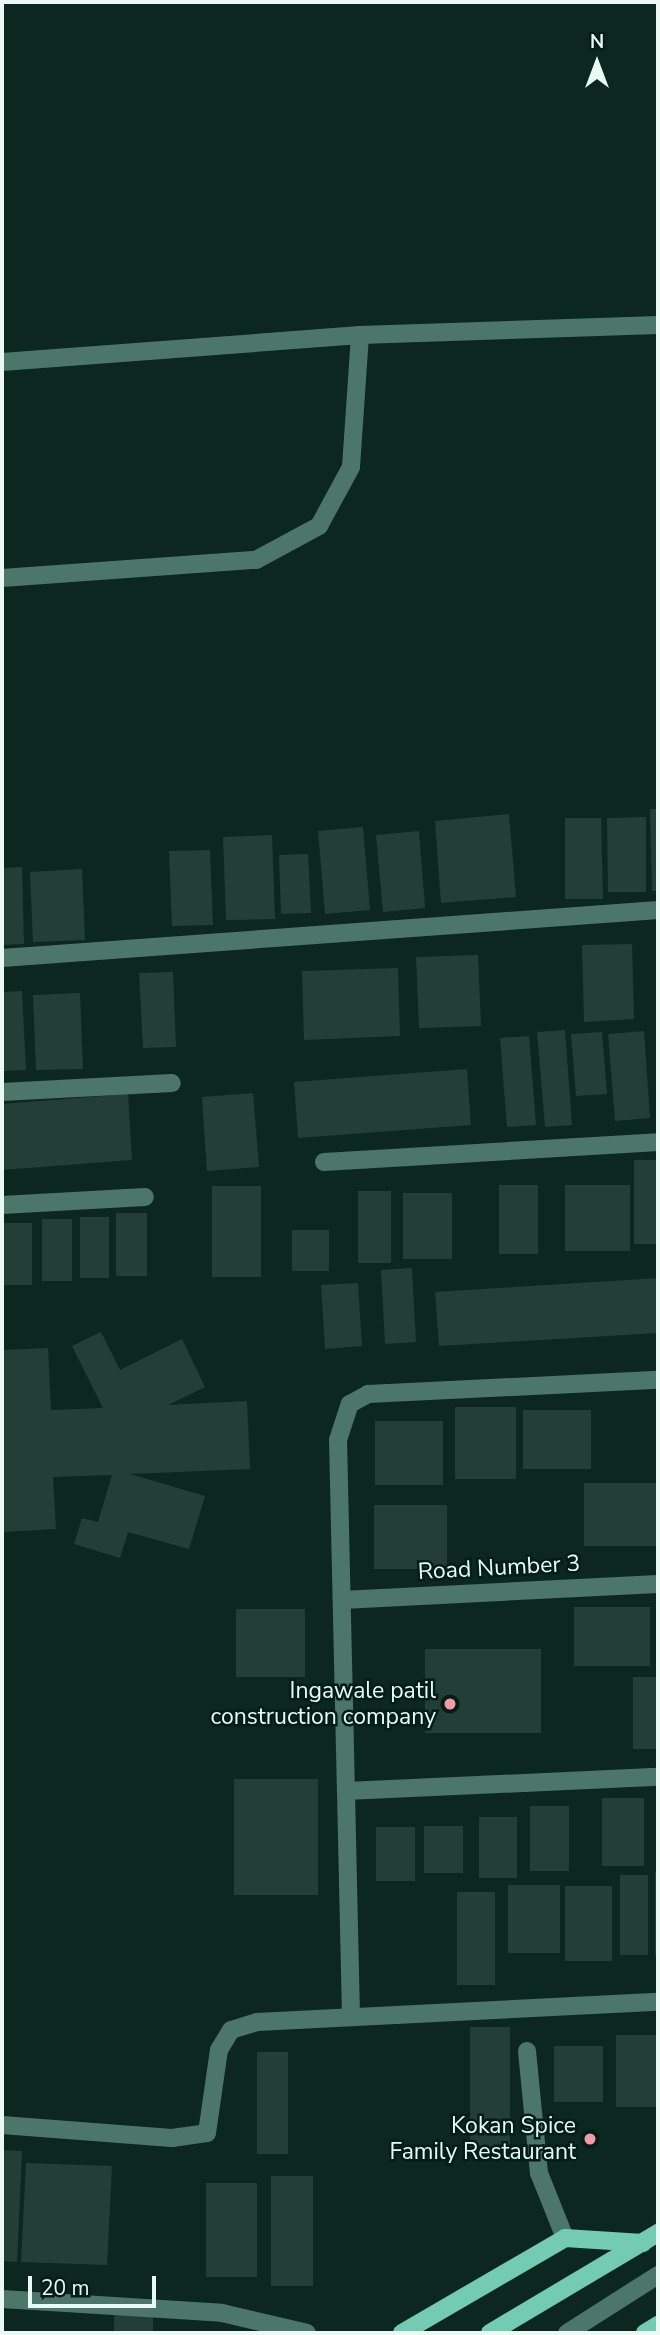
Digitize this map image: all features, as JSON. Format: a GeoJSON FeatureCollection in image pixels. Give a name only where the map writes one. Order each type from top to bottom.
{"type":"FeatureCollection","features":[{"type":"Feature","properties":{"kind":"main road"},"geometry":{"type":"LineString","coordinates":[[402,2333],[565,2238],[651,2238]]}},
{"type":"Feature","properties":{"kind":"main road"},"geometry":{"type":"LineString","coordinates":[[490,2333],[651,2238]]}},
{"type":"Feature","properties":{"kind":"main road"},"geometry":{"type":"LineString","coordinates":[[645,2333],[658,2325]]}},
{"type":"Feature","properties":{"kind":"street"},"geometry":{"type":"LineString","coordinates":[[2,362],[360,335],[658,325]]}},
{"type":"Feature","properties":{"kind":"street"},"geometry":{"type":"LineString","coordinates":[[2,578],[256,560],[319,526],[351,467],[360,335]]}},
{"type":"Feature","properties":{"kind":"street"},"geometry":{"type":"LineString","coordinates":[[2,958],[658,910]]}},
{"type":"Feature","properties":{"kind":"street"},"geometry":{"type":"LineString","coordinates":[[2,1092],[172,1083]]}},
{"type":"Feature","properties":{"kind":"street"},"geometry":{"type":"LineString","coordinates":[[324,1162],[658,1142]]}},
{"type":"Feature","properties":{"kind":"street"},"geometry":{"type":"LineString","coordinates":[[2,1205],[145,1197]]}},
{"type":"Feature","properties":{"kind":"street"},"geometry":{"type":"LineString","coordinates":[[351,2016],[338,1440],[350,1404],[368,1394],[658,1380]]}},
{"type":"Feature","properties":{"kind":"street","name":"Road Number 3"},"geometry":{"type":"LineString","coordinates":[[342,1600],[658,1584]]}},
{"type":"Feature","properties":{"kind":"street"},"geometry":{"type":"LineString","coordinates":[[346,1791],[658,1777]]}},
{"type":"Feature","properties":{"kind":"street"},"geometry":{"type":"LineString","coordinates":[[2,2125],[172,2138],[207,2133],[219,2050],[231,2030],[257,2022],[658,2002]]}},
{"type":"Feature","properties":{"kind":"street"},"geometry":{"type":"LineString","coordinates":[[527,2051],[539,2173],[565,2238]]}},
{"type":"Feature","properties":{"kind":"street"},"geometry":{"type":"LineString","coordinates":[[566,2333],[658,2275]]}},
{"type":"Feature","properties":{"kind":"street"},"geometry":{"type":"LineString","coordinates":[[2,2299],[222,2313],[307,2333]]}},
{"type":"Feature","properties":{"kind":"building"},"geometry":{"type":"Polygon","coordinates":[[[650,809],[658,809],[658,891],[652,891],[650,809]]]}},
{"type":"Feature","properties":{"kind":"building"},"geometry":{"type":"Polygon","coordinates":[[[509,814],[516,897],[441,903],[435,821],[509,814]]]}},
{"type":"Feature","properties":{"kind":"building"},"geometry":{"type":"Polygon","coordinates":[[[646,817],[646,892],[608,892],[607,818],[646,817]]]}},
{"type":"Feature","properties":{"kind":"building"},"geometry":{"type":"Polygon","coordinates":[[[565,818],[601,818],[603,899],[565,899],[565,818]]]}},
{"type":"Feature","properties":{"kind":"building"},"geometry":{"type":"Polygon","coordinates":[[[363,827],[370,910],[325,914],[318,831],[363,827]]]}},
{"type":"Feature","properties":{"kind":"building"},"geometry":{"type":"Polygon","coordinates":[[[419,831],[425,908],[383,912],[376,835],[419,831]]]}},
{"type":"Feature","properties":{"kind":"building"},"geometry":{"type":"Polygon","coordinates":[[[272,835],[275,919],[226,920],[223,837],[272,835]]]}},
{"type":"Feature","properties":{"kind":"building"},"geometry":{"type":"Polygon","coordinates":[[[210,850],[213,925],[172,926],[169,851],[210,850]]]}},
{"type":"Feature","properties":{"kind":"building"},"geometry":{"type":"Polygon","coordinates":[[[308,854],[311,913],[281,914],[279,855],[308,854]]]}},
{"type":"Feature","properties":{"kind":"building"},"geometry":{"type":"Polygon","coordinates":[[[22,867],[24,944],[2,945],[2,868],[22,867]]]}},
{"type":"Feature","properties":{"kind":"building"},"geometry":{"type":"Polygon","coordinates":[[[82,869],[85,940],[33,942],[30,872],[82,869]]]}},
{"type":"Feature","properties":{"kind":"building"},"geometry":{"type":"Polygon","coordinates":[[[632,944],[634,1019],[584,1022],[582,945],[632,944]]]}},
{"type":"Feature","properties":{"kind":"building"},"geometry":{"type":"Polygon","coordinates":[[[478,955],[481,1026],[419,1028],[416,957],[478,955]]]}},
{"type":"Feature","properties":{"kind":"building"},"geometry":{"type":"Polygon","coordinates":[[[398,968],[400,1036],[304,1040],[302,971],[398,968]]]}},
{"type":"Feature","properties":{"kind":"building"},"geometry":{"type":"Polygon","coordinates":[[[173,972],[176,1047],[143,1048],[139,973],[173,972]]]}},
{"type":"Feature","properties":{"kind":"building"},"geometry":{"type":"Polygon","coordinates":[[[22,991],[26,1070],[2,1071],[2,992],[22,991]]]}},
{"type":"Feature","properties":{"kind":"building"},"geometry":{"type":"Polygon","coordinates":[[[80,993],[83,1069],[36,1070],[33,995],[80,993]]]}},
{"type":"Feature","properties":{"kind":"building"},"geometry":{"type":"Polygon","coordinates":[[[565,1030],[572,1125],[545,1127],[537,1032],[565,1030]]]}},
{"type":"Feature","properties":{"kind":"building"},"geometry":{"type":"Polygon","coordinates":[[[644,1031],[650,1118],[615,1121],[608,1034],[644,1031]]]}},
{"type":"Feature","properties":{"kind":"building"},"geometry":{"type":"Polygon","coordinates":[[[602,1032],[607,1094],[576,1096],[571,1034],[602,1032]]]}},
{"type":"Feature","properties":{"kind":"building"},"geometry":{"type":"Polygon","coordinates":[[[529,1036],[536,1125],[507,1127],[500,1038],[529,1036]]]}},
{"type":"Feature","properties":{"kind":"building"},"geometry":{"type":"Polygon","coordinates":[[[467,1069],[471,1125],[298,1138],[294,1082],[467,1069]]]}},
{"type":"Feature","properties":{"kind":"building"},"geometry":{"type":"Polygon","coordinates":[[[253,1093],[259,1167],[207,1171],[202,1097],[253,1093]]]}},
{"type":"Feature","properties":{"kind":"building"},"geometry":{"type":"Polygon","coordinates":[[[128,1094],[132,1160],[2,1170],[2,1104],[128,1094]]]}},
{"type":"Feature","properties":{"kind":"building"},"geometry":{"type":"Polygon","coordinates":[[[634,1160],[658,1160],[658,1244],[634,1244],[634,1160]]]}},
{"type":"Feature","properties":{"kind":"building"},"geometry":{"type":"Polygon","coordinates":[[[499,1185],[538,1185],[538,1254],[499,1254],[499,1185]]]}},
{"type":"Feature","properties":{"kind":"building"},"geometry":{"type":"Polygon","coordinates":[[[565,1185],[630,1185],[630,1251],[565,1251],[565,1185]]]}},
{"type":"Feature","properties":{"kind":"building"},"geometry":{"type":"Polygon","coordinates":[[[212,1186],[261,1186],[261,1277],[212,1277],[212,1186]]]}},
{"type":"Feature","properties":{"kind":"building"},"geometry":{"type":"Polygon","coordinates":[[[358,1191],[391,1191],[391,1263],[358,1263],[358,1191]]]}},
{"type":"Feature","properties":{"kind":"building"},"geometry":{"type":"Polygon","coordinates":[[[403,1193],[452,1193],[452,1259],[403,1259],[403,1193]]]}},
{"type":"Feature","properties":{"kind":"building"},"geometry":{"type":"Polygon","coordinates":[[[116,1213],[147,1213],[147,1276],[116,1276],[116,1213]]]}},
{"type":"Feature","properties":{"kind":"building"},"geometry":{"type":"Polygon","coordinates":[[[80,1217],[109,1217],[109,1278],[80,1278],[80,1217]]]}},
{"type":"Feature","properties":{"kind":"building"},"geometry":{"type":"Polygon","coordinates":[[[42,1219],[72,1219],[72,1281],[42,1281],[42,1219]]]}},
{"type":"Feature","properties":{"kind":"building"},"geometry":{"type":"Polygon","coordinates":[[[2,1223],[32,1223],[32,1285],[2,1285],[2,1223]]]}},
{"type":"Feature","properties":{"kind":"building"},"geometry":{"type":"Polygon","coordinates":[[[292,1230],[329,1230],[329,1271],[292,1271],[292,1230]]]}},
{"type":"Feature","properties":{"kind":"building"},"geometry":{"type":"Polygon","coordinates":[[[412,1268],[416,1342],[385,1344],[381,1270],[412,1268]]]}},
{"type":"Feature","properties":{"kind":"building"},"geometry":{"type":"Polygon","coordinates":[[[658,1278],[658,1333],[439,1346],[435,1292],[658,1278]]]}},
{"type":"Feature","properties":{"kind":"building"},"geometry":{"type":"Polygon","coordinates":[[[358,1283],[362,1346],[325,1349],[321,1285],[358,1283]]]}},
{"type":"Feature","properties":{"kind":"building"},"geometry":{"type":"Polygon","coordinates":[[[101,1332],[120,1370],[182,1339],[205,1387],[168,1405],[247,1401],[250,1469],[130,1474],[205,1496],[189,1549],[128,1532],[120,1558],[74,1544],[82,1518],[98,1522],[112,1475],[53,1477],[56,1529],[2,1532],[2,1350],[48,1348],[51,1410],[103,1408],[72,1346],[101,1332]]]}},
{"type":"Feature","properties":{"kind":"building"},"geometry":{"type":"Polygon","coordinates":[[[455,1407],[516,1407],[516,1479],[455,1479],[455,1407]]]}},
{"type":"Feature","properties":{"kind":"building"},"geometry":{"type":"Polygon","coordinates":[[[523,1410],[591,1410],[591,1469],[523,1469],[523,1410]]]}},
{"type":"Feature","properties":{"kind":"building"},"geometry":{"type":"Polygon","coordinates":[[[375,1421],[443,1421],[443,1485],[375,1485],[375,1421]]]}},
{"type":"Feature","properties":{"kind":"building"},"geometry":{"type":"Polygon","coordinates":[[[584,1483],[658,1483],[658,1546],[584,1546],[584,1483]]]}},
{"type":"Feature","properties":{"kind":"building"},"geometry":{"type":"Polygon","coordinates":[[[374,1505],[447,1505],[447,1569],[374,1569],[374,1505]]]}},
{"type":"Feature","properties":{"kind":"building"},"geometry":{"type":"Polygon","coordinates":[[[574,1607],[650,1607],[650,1666],[574,1666],[574,1607]]]}},
{"type":"Feature","properties":{"kind":"building"},"geometry":{"type":"Polygon","coordinates":[[[236,1609],[305,1609],[305,1677],[236,1677],[236,1609]]]}},
{"type":"Feature","properties":{"kind":"building"},"geometry":{"type":"Polygon","coordinates":[[[425,1649],[541,1649],[541,1733],[425,1733],[425,1649]]]}},
{"type":"Feature","properties":{"kind":"building"},"geometry":{"type":"Polygon","coordinates":[[[633,1677],[658,1677],[658,1749],[633,1749],[633,1677]]]}},
{"type":"Feature","properties":{"kind":"building"},"geometry":{"type":"Polygon","coordinates":[[[234,1779],[318,1779],[318,1895],[234,1895],[234,1779]]]}},
{"type":"Feature","properties":{"kind":"building"},"geometry":{"type":"Polygon","coordinates":[[[602,1798],[644,1798],[644,1866],[602,1866],[602,1798]]]}},
{"type":"Feature","properties":{"kind":"building"},"geometry":{"type":"Polygon","coordinates":[[[530,1806],[569,1806],[569,1871],[530,1871],[530,1806]]]}},
{"type":"Feature","properties":{"kind":"building"},"geometry":{"type":"Polygon","coordinates":[[[479,1817],[517,1817],[517,1878],[479,1878],[479,1817]]]}},
{"type":"Feature","properties":{"kind":"building"},"geometry":{"type":"Polygon","coordinates":[[[424,1826],[463,1826],[463,1873],[424,1873],[424,1826]]]}},
{"type":"Feature","properties":{"kind":"building"},"geometry":{"type":"Polygon","coordinates":[[[376,1827],[415,1827],[415,1881],[376,1881],[376,1827]]]}},
{"type":"Feature","properties":{"kind":"building"},"geometry":{"type":"Polygon","coordinates":[[[655,1872],[658,1872],[658,1955],[655,1955],[655,1872]]]}},
{"type":"Feature","properties":{"kind":"building"},"geometry":{"type":"Polygon","coordinates":[[[620,1875],[648,1875],[648,1955],[620,1955],[620,1875]]]}},
{"type":"Feature","properties":{"kind":"building"},"geometry":{"type":"Polygon","coordinates":[[[508,1885],[560,1885],[560,1953],[508,1953],[508,1885]]]}},
{"type":"Feature","properties":{"kind":"building"},"geometry":{"type":"Polygon","coordinates":[[[565,1886],[612,1886],[612,1961],[565,1961],[565,1886]]]}},
{"type":"Feature","properties":{"kind":"building"},"geometry":{"type":"Polygon","coordinates":[[[457,1892],[495,1892],[495,1985],[457,1985],[457,1892]]]}},
{"type":"Feature","properties":{"kind":"building"},"geometry":{"type":"Polygon","coordinates":[[[470,2027],[510,2027],[510,2149],[470,2149],[470,2027]]]}},
{"type":"Feature","properties":{"kind":"building"},"geometry":{"type":"Polygon","coordinates":[[[616,2035],[658,2035],[658,2107],[616,2107],[616,2035]]]}},
{"type":"Feature","properties":{"kind":"building"},"geometry":{"type":"Polygon","coordinates":[[[554,2046],[603,2046],[603,2102],[554,2102],[554,2046]]]}},
{"type":"Feature","properties":{"kind":"building"},"geometry":{"type":"Polygon","coordinates":[[[257,2052],[288,2052],[288,2154],[257,2154],[257,2052]]]}},
{"type":"Feature","properties":{"kind":"building"},"geometry":{"type":"Polygon","coordinates":[[[2,2150],[22,2151],[17,2262],[2,2261],[2,2150]]]}},
{"type":"Feature","properties":{"kind":"building"},"geometry":{"type":"Polygon","coordinates":[[[26,2163],[112,2166],[107,2265],[21,2262],[26,2163]]]}},
{"type":"Feature","properties":{"kind":"building"},"geometry":{"type":"Polygon","coordinates":[[[271,2176],[313,2176],[313,2286],[271,2286],[271,2176]]]}},
{"type":"Feature","properties":{"kind":"building"},"geometry":{"type":"Polygon","coordinates":[[[206,2183],[257,2183],[257,2277],[206,2277],[206,2183]]]}},
{"type":"Feature","properties":{"kind":"building"},"geometry":{"type":"Polygon","coordinates":[[[114,2312],[153,2312],[153,2333],[114,2333],[114,2312]]]}},
{"type":"Feature","properties":{"kind":"place","name":"Ingawale patil construction company"},"geometry":{"type":"Point","coordinates":[450,1704]}},
{"type":"Feature","properties":{"kind":"place","name":"Kokan Spice Family Restaurant"},"geometry":{"type":"Point","coordinates":[590,2139]}}]}
